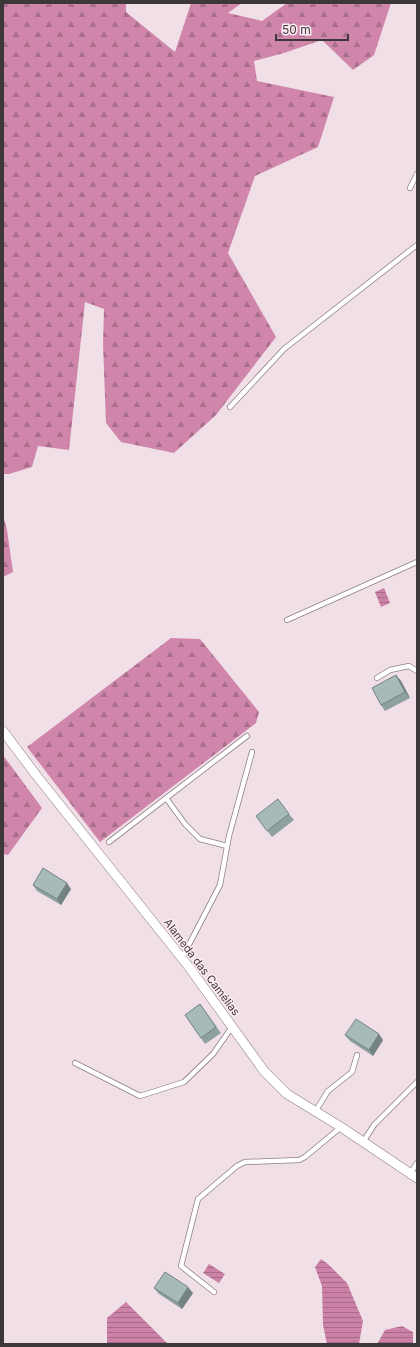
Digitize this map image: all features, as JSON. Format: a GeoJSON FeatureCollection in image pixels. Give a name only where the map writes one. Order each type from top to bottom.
{"type":"FeatureCollection","features":[{"type":"Feature","properties":{"kind":"street","name":"Alameda das Camélias"},"geometry":{"type":"LineString","coordinates":[[3,731],[182,958],[248,1051],[274,1082],[287,1094],[341,1127],[414,1176]]}},
{"type":"Feature","properties":{"kind":"lane"},"geometry":{"type":"LineString","coordinates":[[410,188],[417,174]]}},
{"type":"Feature","properties":{"kind":"lane"},"geometry":{"type":"LineString","coordinates":[[230,408],[284,349],[417,245]]}},
{"type":"Feature","properties":{"kind":"lane"},"geometry":{"type":"LineString","coordinates":[[287,620],[417,562]]}},
{"type":"Feature","properties":{"kind":"lane"},"geometry":{"type":"LineString","coordinates":[[377,678],[390,670],[410,666],[417,671]]}},
{"type":"Feature","properties":{"kind":"lane"},"geometry":{"type":"LineString","coordinates":[[109,842],[247,736]]}},
{"type":"Feature","properties":{"kind":"lane"},"geometry":{"type":"LineString","coordinates":[[182,958],[220,885],[227,846],[252,752]]}},
{"type":"Feature","properties":{"kind":"lane"},"geometry":{"type":"LineString","coordinates":[[166,798],[185,824],[200,839],[227,846]]}},
{"type":"Feature","properties":{"kind":"lane"},"geometry":{"type":"LineString","coordinates":[[75,1063],[140,1096],[184,1082],[213,1054],[232,1027]]}},
{"type":"Feature","properties":{"kind":"lane"},"geometry":{"type":"LineString","coordinates":[[315,1112],[328,1091],[352,1072],[357,1055]]}},
{"type":"Feature","properties":{"kind":"lane"},"geometry":{"type":"LineString","coordinates":[[363,1142],[374,1125],[417,1082]]}},
{"type":"Feature","properties":{"kind":"lane"},"geometry":{"type":"LineString","coordinates":[[214,1292],[181,1266],[198,1199],[237,1166],[245,1162],[299,1160],[305,1157],[341,1127]]}},
{"type":"Feature","properties":{"kind":"lane"},"geometry":{"type":"LineString","coordinates":[[414,1176],[417,1163]]}},
{"type":"Feature","properties":{"kind":"green space"},"geometry":{"type":"Polygon","coordinates":[[[3,3],[126,3],[126,12],[175,52],[191,3],[242,3],[228,13],[262,21],[287,3],[391,3],[374,55],[353,70],[322,40],[284,53],[254,61],[257,81],[334,97],[318,147],[255,176],[228,253],[276,337],[216,415],[174,453],[121,442],[106,423],[103,344],[104,309],[85,302],[69,450],[38,446],[32,467],[9,474],[3,474],[3,3]]]}},
{"type":"Feature","properties":{"kind":"green space"},"geometry":{"type":"Polygon","coordinates":[[[3,515],[7,530],[13,572],[3,577],[3,515]]]}},
{"type":"Feature","properties":{"kind":"green space"},"geometry":{"type":"Polygon","coordinates":[[[171,638],[200,639],[259,712],[256,723],[100,842],[27,747],[171,638]]]}},
{"type":"Feature","properties":{"kind":"green space"},"geometry":{"type":"Polygon","coordinates":[[[3,755],[42,808],[8,855],[3,854],[3,755]]]}},
{"type":"Feature","properties":{"kind":"shaded area"},"geometry":{"type":"Polygon","coordinates":[[[384,588],[390,603],[381,607],[375,592],[384,588]]]}},
{"type":"Feature","properties":{"kind":"shaded area"},"geometry":{"type":"Polygon","coordinates":[[[321,1259],[347,1283],[363,1321],[359,1344],[327,1344],[323,1325],[322,1286],[315,1267],[321,1259]]]}},
{"type":"Feature","properties":{"kind":"shaded area"},"geometry":{"type":"Polygon","coordinates":[[[209,1264],[225,1274],[219,1283],[203,1273],[209,1264]]]}},
{"type":"Feature","properties":{"kind":"shaded area"},"geometry":{"type":"Polygon","coordinates":[[[126,1302],[168,1344],[107,1344],[107,1318],[126,1302]]]}},
{"type":"Feature","properties":{"kind":"shaded area"},"geometry":{"type":"Polygon","coordinates":[[[402,1326],[413,1332],[413,1344],[377,1344],[385,1330],[402,1326]]]}},
{"type":"Feature","properties":{"kind":"building"},"geometry":{"type":"Polygon","coordinates":[[[396,675],[405,692],[381,705],[372,688],[396,675]]]}},
{"type":"Feature","properties":{"kind":"building"},"geometry":{"type":"Polygon","coordinates":[[[278,799],[289,814],[267,831],[256,816],[278,799]]]}},
{"type":"Feature","properties":{"kind":"building"},"geometry":{"type":"Polygon","coordinates":[[[43,868],[67,883],[57,899],[33,885],[43,868]]]}},
{"type":"Feature","properties":{"kind":"building"},"geometry":{"type":"Polygon","coordinates":[[[200,1004],[216,1027],[201,1038],[185,1015],[200,1004]]]}},
{"type":"Feature","properties":{"kind":"building"},"geometry":{"type":"Polygon","coordinates":[[[356,1019],[379,1034],[369,1050],[345,1035],[356,1019]]]}},
{"type":"Feature","properties":{"kind":"building"},"geometry":{"type":"Polygon","coordinates":[[[165,1272],[188,1287],[178,1303],[154,1288],[165,1272]]]}}]}
